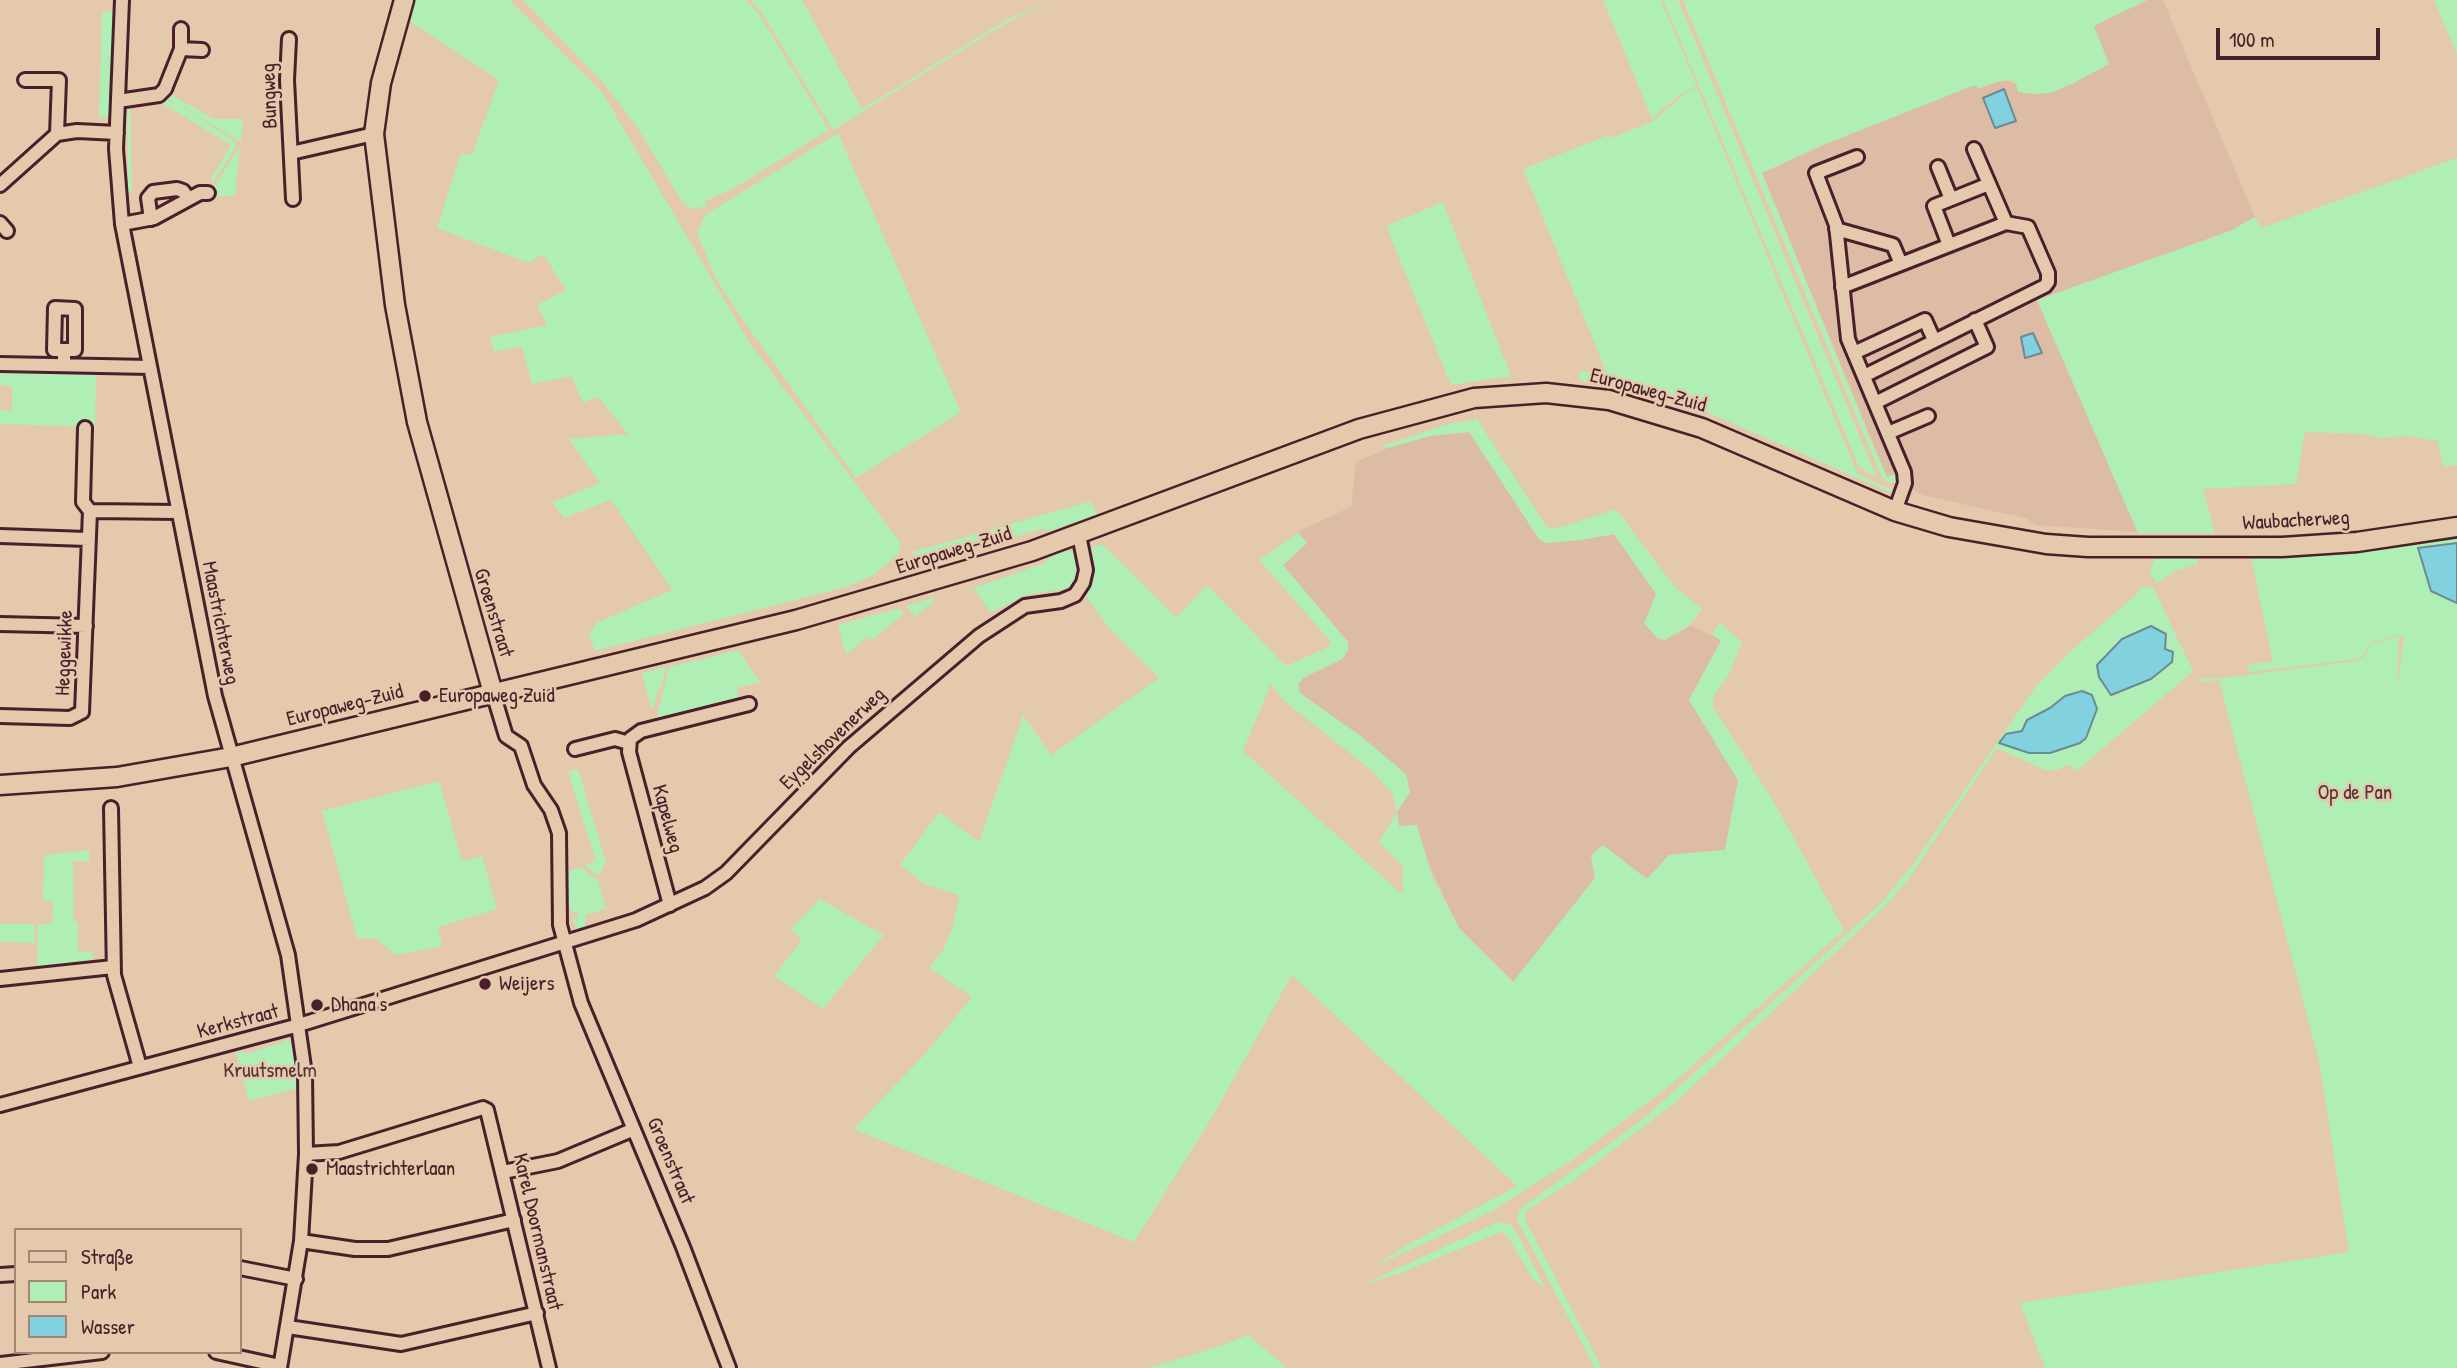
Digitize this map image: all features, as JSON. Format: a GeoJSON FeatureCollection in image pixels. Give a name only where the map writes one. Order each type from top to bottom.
{"type":"FeatureCollection","features":[{"type":"Feature","properties":{"kind":"street","name":"Maastrichterweg"},"geometry":{"type":"LineString","coordinates":[[122,0],[117,133],[122,224],[215,696],[288,955],[299,1025]]}},
{"type":"Feature","properties":{"kind":"street","name":"Groenstraat"},"geometry":{"type":"LineString","coordinates":[[404,0],[381,83],[374,134],[409,391],[454,561],[506,736],[521,746],[534,785],[551,810],[559,833],[564,943],[581,1003],[683,1247],[729,1368]]}},
{"type":"Feature","properties":{"kind":"street"},"geometry":{"type":"LineString","coordinates":[[118,101],[162,92],[181,50],[181,29]]}},
{"type":"Feature","properties":{"kind":"street","name":"Bungweg"},"geometry":{"type":"LineString","coordinates":[[289,39],[293,199]]}},
{"type":"Feature","properties":{"kind":"street"},"geometry":{"type":"LineString","coordinates":[[181,50],[202,50]]}},
{"type":"Feature","properties":{"kind":"street"},"geometry":{"type":"LineString","coordinates":[[25,80],[59,80],[57,134]]}},
{"type":"Feature","properties":{"kind":"street"},"geometry":{"type":"LineString","coordinates":[[2,180],[57,134],[77,131],[117,133]]}},
{"type":"Feature","properties":{"kind":"street","name":"Bungweg"},"geometry":{"type":"LineString","coordinates":[[291,153],[374,134]]}},
{"type":"Feature","properties":{"kind":"street"},"geometry":{"type":"LineString","coordinates":[[1975,149],[2006,223]]}},
{"type":"Feature","properties":{"kind":"street"},"geometry":{"type":"LineString","coordinates":[[1857,157],[1816,173],[1836,229],[1847,336],[1905,477],[1895,511]]}},
{"type":"Feature","properties":{"kind":"street"},"geometry":{"type":"LineString","coordinates":[[1938,167],[1951,199]]}},
{"type":"Feature","properties":{"kind":"street"},"geometry":{"type":"LineString","coordinates":[[1949,245],[1934,206],[1989,184]]}},
{"type":"Feature","properties":{"kind":"street"},"geometry":{"type":"LineString","coordinates":[[151,219],[149,198],[153,192],[177,189],[183,191],[189,200]]}},
{"type":"Feature","properties":{"kind":"street"},"geometry":{"type":"LineString","coordinates":[[122,224],[151,219],[208,193]]}},
{"type":"Feature","properties":{"kind":"street"},"geometry":{"type":"LineString","coordinates":[[1842,287],[2006,223],[2028,227],[2048,282],[1864,376]]}},
{"type":"Feature","properties":{"kind":"street"},"geometry":{"type":"LineString","coordinates":[[1836,229],[1893,245],[1901,264]]}},
{"type":"Feature","properties":{"kind":"street"},"geometry":{"type":"LineString","coordinates":[[1854,353],[1925,320],[1934,340]]}},
{"type":"Feature","properties":{"kind":"street"},"geometry":{"type":"LineString","coordinates":[[1875,403],[1987,347],[1975,320]]}},
{"type":"Feature","properties":{"kind":"street"},"geometry":{"type":"LineString","coordinates":[[64,350],[64,366]]}},
{"type":"Feature","properties":{"kind":"street"},"geometry":{"type":"LineString","coordinates":[[0,364],[150,367]]}},
{"type":"Feature","properties":{"kind":"street","name":"Europaweg-Zuid"},"geometry":{"type":"LineString","coordinates":[[0,785],[117,777],[231,757],[892,594],[1079,535],[1359,429],[1436,407],[1517,394],[1583,396],[1663,415],[1745,445],[1895,511],[2005,538],[2088,547],[2137,547]]}},
{"type":"Feature","properties":{"kind":"street"},"geometry":{"type":"LineString","coordinates":[[1888,433],[1928,416]]}},
{"type":"Feature","properties":{"kind":"street","name":"Heggewikke"},"geometry":{"type":"LineString","coordinates":[[0,716],[79,716],[83,705],[90,511],[83,502],[85,428]]}},
{"type":"Feature","properties":{"kind":"street"},"geometry":{"type":"LineString","coordinates":[[90,511],[179,512]]}},
{"type":"Feature","properties":{"kind":"street","name":"Waubacherweg"},"geometry":{"type":"LineString","coordinates":[[2137,547],[2331,544],[2457,527]]}},
{"type":"Feature","properties":{"kind":"street","name":"Eygelshovenerweg"},"geometry":{"type":"LineString","coordinates":[[564,943],[670,905],[726,873],[849,747],[897,703],[995,624],[1025,606],[1061,601],[1074,594],[1083,583],[1086,569],[1079,535]]}},
{"type":"Feature","properties":{"kind":"street"},"geometry":{"type":"LineString","coordinates":[[0,536],[88,539]]}},
{"type":"Feature","properties":{"kind":"street"},"geometry":{"type":"LineString","coordinates":[[0,624],[86,626]]}},
{"type":"Feature","properties":{"kind":"street"},"geometry":{"type":"LineString","coordinates":[[575,749],[615,739],[629,743],[633,735],[641,731],[749,704]]}},
{"type":"Feature","properties":{"kind":"street","name":"Kapelweg"},"geometry":{"type":"LineString","coordinates":[[629,743],[629,752],[670,905]]}},
{"type":"Feature","properties":{"kind":"street"},"geometry":{"type":"LineString","coordinates":[[111,808],[113,967],[139,1067]]}},
{"type":"Feature","properties":{"kind":"street","name":"Kerkstraat"},"geometry":{"type":"LineString","coordinates":[[0,1105],[299,1025],[564,943]]}},
{"type":"Feature","properties":{"kind":"street"},"geometry":{"type":"LineString","coordinates":[[0,979],[113,967]]}},
{"type":"Feature","properties":{"kind":"street"},"geometry":{"type":"LineString","coordinates":[[225,1354],[280,1367],[301,1241],[306,1154],[305,1074],[299,1025]]}},
{"type":"Feature","properties":{"kind":"street","name":"Karel Doormanstraat"},"geometry":{"type":"LineString","coordinates":[[306,1154],[340,1152],[483,1108],[490,1114],[549,1368]]}},
{"type":"Feature","properties":{"kind":"street"},"geometry":{"type":"LineString","coordinates":[[503,1172],[558,1161],[632,1130]]}},
{"type":"Feature","properties":{"kind":"street"},"geometry":{"type":"LineString","coordinates":[[301,1241],[355,1249],[388,1249],[514,1220]]}},
{"type":"Feature","properties":{"kind":"street"},"geometry":{"type":"LineString","coordinates":[[242,1268],[296,1279]]}},
{"type":"Feature","properties":{"kind":"street"},"geometry":{"type":"LineString","coordinates":[[288,1326],[401,1344],[537,1313]]}},
{"type":"Feature","properties":{"kind":"street"},"geometry":{"type":"LineString","coordinates":[[0,1364],[85,1354]]}},
{"type":"Feature","properties":{"kind":"shaded area"},"geometry":{"type":"Polygon","coordinates":[[[2147,0],[2163,0],[2255,217],[2230,231],[2037,300],[2138,532],[2035,525],[2028,519],[1923,495],[1887,477],[1762,173],[1823,145],[1976,84],[1978,89],[2004,80],[2016,84],[2093,26],[2147,0]],[[1983,98],[1995,128],[2016,121],[1983,98]]]}},
{"type":"Feature","properties":{"kind":"shaded area"},"geometry":{"type":"Polygon","coordinates":[[[1469,432],[1539,539],[1546,543],[1614,534],[1642,571],[1656,595],[1654,600],[1676,635],[1690,625],[1721,640],[1689,700],[1738,780],[1725,850],[1669,855],[1648,879],[1591,855],[1595,878],[1514,982],[1459,928],[1424,854],[1399,826],[1397,812],[1410,792],[1362,737],[1300,693],[1298,685],[1303,678],[1342,659],[1348,650],[1283,565],[1307,543],[1298,533],[1301,530],[1351,507],[1356,462],[1388,448],[1430,436],[1469,432]]]}},
{"type":"Feature","properties":{"kind":"green space"},"geometry":{"type":"Polygon","coordinates":[[[414,0],[509,0],[602,92],[749,342],[900,542],[899,554],[872,576],[846,587],[595,651],[589,634],[596,623],[672,590],[611,500],[564,518],[552,502],[600,483],[569,439],[628,434],[598,397],[583,403],[571,376],[532,384],[522,347],[494,351],[490,337],[547,325],[537,305],[566,290],[543,254],[529,263],[437,228],[461,153],[472,155],[499,80],[408,20],[414,0]]]}},
{"type":"Feature","properties":{"kind":"green space"},"geometry":{"type":"Polygon","coordinates":[[[523,0],[746,0],[759,14],[829,130],[731,190],[705,201],[708,206],[690,209],[683,203],[638,128],[604,84],[523,0]]]}},
{"type":"Feature","properties":{"kind":"green space"},"geometry":{"type":"Polygon","coordinates":[[[751,0],[802,0],[862,109],[1005,21],[1050,0],[998,28],[833,130],[762,13],[751,0]]]}},
{"type":"Feature","properties":{"kind":"green space"},"geometry":{"type":"Polygon","coordinates":[[[1603,0],[1661,0],[1697,86],[1679,95],[1652,119],[1603,0]]]}},
{"type":"Feature","properties":{"kind":"green space"},"geometry":{"type":"Polygon","coordinates":[[[1663,0],[1678,0],[1877,478],[1859,467],[1663,0]]]}},
{"type":"Feature","properties":{"kind":"green space"},"geometry":{"type":"Polygon","coordinates":[[[1683,0],[2147,0],[2094,26],[2109,64],[2074,83],[2051,93],[2033,94],[2018,92],[2016,84],[2010,80],[1978,89],[1975,85],[1823,145],[1762,173],[1887,477],[1898,473],[1900,484],[1887,482],[1881,476],[1683,0]]]}},
{"type":"Feature","properties":{"kind":"green space"},"geometry":{"type":"Polygon","coordinates":[[[2434,0],[2457,0],[2457,54],[2434,0]]]}},
{"type":"Feature","properties":{"kind":"green space"},"geometry":{"type":"Polygon","coordinates":[[[115,9],[110,117],[99,118],[102,13],[115,9]]]}},
{"type":"Feature","properties":{"kind":"green space"},"geometry":{"type":"Polygon","coordinates":[[[1697,87],[1856,470],[1860,475],[1896,492],[1894,494],[1709,413],[1650,394],[1580,381],[1579,372],[1606,371],[1523,169],[1609,135],[1611,138],[1654,121],[1684,94],[1697,87]]]}},
{"type":"Feature","properties":{"kind":"green space"},"geometry":{"type":"Polygon","coordinates":[[[169,93],[214,119],[243,119],[241,142],[164,96],[169,93]]]}},
{"type":"Feature","properties":{"kind":"green space"},"geometry":{"type":"Polygon","coordinates":[[[161,97],[182,107],[236,142],[234,150],[212,184],[212,176],[231,145],[160,102],[130,106],[132,192],[128,192],[127,103],[161,97]]]}},
{"type":"Feature","properties":{"kind":"green space"},"geometry":{"type":"Polygon","coordinates":[[[838,133],[961,412],[856,478],[733,306],[715,277],[697,233],[705,215],[838,133]]]}},
{"type":"Feature","properties":{"kind":"green space"},"geometry":{"type":"Polygon","coordinates":[[[240,146],[235,196],[211,196],[213,189],[240,146]]]}},
{"type":"Feature","properties":{"kind":"green space"},"geometry":{"type":"Polygon","coordinates":[[[2457,158],[2457,465],[2443,467],[2438,441],[2408,436],[2378,438],[2364,434],[2305,432],[2296,484],[2203,489],[2215,533],[2138,533],[2037,300],[2230,231],[2255,217],[2261,228],[2457,158]]]}},
{"type":"Feature","properties":{"kind":"green space"},"geometry":{"type":"Polygon","coordinates":[[[1443,202],[1511,376],[1451,385],[1386,226],[1443,202]]]}},
{"type":"Feature","properties":{"kind":"green space"},"geometry":{"type":"Polygon","coordinates":[[[0,372],[96,374],[95,427],[0,424],[0,410],[12,410],[12,386],[0,385],[0,372]]]}},
{"type":"Feature","properties":{"kind":"green space"},"geometry":{"type":"Polygon","coordinates":[[[1477,419],[1547,527],[1558,528],[1616,509],[1675,587],[1702,609],[1690,625],[1665,640],[1657,638],[1644,623],[1656,594],[1614,534],[1546,543],[1539,539],[1469,432],[1430,436],[1388,448],[1382,446],[1448,424],[1477,419]]]}},
{"type":"Feature","properties":{"kind":"green space"},"geometry":{"type":"Polygon","coordinates":[[[1091,501],[1097,515],[1050,531],[1041,529],[913,568],[921,559],[912,552],[1091,501]]]}},
{"type":"Feature","properties":{"kind":"green space"},"geometry":{"type":"Polygon","coordinates":[[[1298,533],[1307,543],[1283,565],[1348,642],[1348,650],[1342,659],[1303,678],[1298,685],[1300,693],[1362,737],[1406,774],[1410,792],[1397,812],[1399,826],[1417,825],[1432,876],[1459,928],[1513,982],[1595,878],[1591,855],[1603,845],[1647,879],[1669,855],[1725,850],[1738,780],[1689,700],[1721,641],[1712,634],[1720,623],[1742,642],[1730,673],[1714,695],[1713,707],[1774,802],[1844,930],[1672,1084],[1571,1161],[1492,1211],[1374,1267],[1404,1247],[1517,1186],[1292,975],[1211,1119],[1134,1242],[853,1129],[923,1056],[972,997],[929,968],[942,952],[953,927],[959,895],[924,884],[900,865],[939,812],[979,842],[1023,715],[1051,755],[1159,678],[1110,629],[1088,599],[1085,593],[1093,583],[1094,572],[1091,548],[1102,544],[1175,616],[1205,587],[1209,587],[1286,666],[1328,647],[1331,642],[1259,560],[1298,533]],[[1271,684],[1243,751],[1403,895],[1403,867],[1379,842],[1397,812],[1392,793],[1372,771],[1283,700],[1271,684]]]}},
{"type":"Feature","properties":{"kind":"green space","name":"Op de Pan"},"geometry":{"type":"Polygon","coordinates":[[[2457,538],[2457,543],[2422,546],[2418,549],[2431,591],[2457,603],[2457,1365],[2455,1368],[2045,1368],[2020,1303],[2349,1252],[2319,1061],[2219,680],[2201,682],[2195,679],[2224,678],[2357,661],[2365,656],[2370,644],[2399,636],[2397,689],[2404,637],[2399,635],[2369,643],[2364,655],[2357,659],[2249,672],[2248,664],[2273,662],[2251,557],[2342,554],[2457,538]]]}},
{"type":"Feature","properties":{"kind":"green space"},"geometry":{"type":"Polygon","coordinates":[[[1067,550],[1074,552],[1078,569],[1074,582],[1067,589],[1025,595],[991,613],[974,589],[954,595],[1045,563],[1051,555],[1067,550]]]}},
{"type":"Feature","properties":{"kind":"green space"},"geometry":{"type":"Polygon","coordinates":[[[2155,558],[2198,558],[2198,564],[2175,571],[2157,583],[2149,573],[2155,558]]]}},
{"type":"Feature","properties":{"kind":"green space"},"geometry":{"type":"Polygon","coordinates":[[[2152,585],[2193,671],[2077,771],[2070,764],[2058,770],[2045,770],[1997,748],[1910,877],[1889,902],[1677,1101],[1573,1181],[1526,1211],[1525,1219],[1602,1368],[1595,1368],[1517,1220],[1520,1209],[1643,1119],[1881,903],[1914,863],[2037,685],[2073,649],[2137,594],[2141,586],[2150,588],[2152,585]],[[2151,626],[2122,639],[2097,665],[2099,677],[2113,696],[2151,679],[2172,662],[2172,651],[2165,649],[2166,634],[2151,626]],[[2082,691],[2065,696],[2025,723],[2022,731],[2000,743],[2029,753],[2050,753],[2086,738],[2097,709],[2091,694],[2082,691]]]}},
{"type":"Feature","properties":{"kind":"green space"},"geometry":{"type":"Polygon","coordinates":[[[933,598],[934,602],[915,617],[906,606],[933,598]]]}},
{"type":"Feature","properties":{"kind":"green space"},"geometry":{"type":"Polygon","coordinates":[[[899,608],[905,613],[871,641],[867,637],[846,655],[838,625],[899,608]]]}},
{"type":"Feature","properties":{"kind":"green space"},"geometry":{"type":"Polygon","coordinates":[[[738,650],[760,682],[737,688],[740,700],[656,721],[669,667],[738,650]]]}},
{"type":"Feature","properties":{"kind":"green space"},"geometry":{"type":"Polygon","coordinates":[[[666,667],[661,689],[658,689],[654,708],[651,708],[642,673],[666,667]]]}},
{"type":"Feature","properties":{"kind":"green space"},"geometry":{"type":"Polygon","coordinates":[[[578,769],[606,862],[599,876],[584,865],[596,861],[568,772],[578,769]]]}},
{"type":"Feature","properties":{"kind":"green space"},"geometry":{"type":"Polygon","coordinates":[[[439,781],[462,861],[482,856],[497,909],[438,927],[442,946],[396,955],[376,939],[357,938],[322,811],[439,781]]]}},
{"type":"Feature","properties":{"kind":"green space"},"geometry":{"type":"Polygon","coordinates":[[[89,850],[89,861],[73,861],[74,921],[78,922],[78,952],[93,952],[93,962],[37,968],[38,924],[52,924],[53,902],[43,901],[44,855],[89,850]]]}},
{"type":"Feature","properties":{"kind":"green space"},"geometry":{"type":"Polygon","coordinates":[[[580,867],[598,880],[606,909],[586,915],[585,927],[576,929],[573,919],[579,915],[572,913],[569,905],[569,871],[580,867]]]}},
{"type":"Feature","properties":{"kind":"green space"},"geometry":{"type":"Polygon","coordinates":[[[820,899],[884,935],[823,1009],[774,976],[802,940],[791,929],[820,899]]]}},
{"type":"Feature","properties":{"kind":"green space"},"geometry":{"type":"Polygon","coordinates":[[[0,924],[35,924],[35,943],[0,942],[0,924]]]}},
{"type":"Feature","properties":{"kind":"green space","name":"Kruutsmelm"},"geometry":{"type":"Polygon","coordinates":[[[284,1039],[293,1044],[298,1088],[249,1101],[236,1053],[244,1051],[245,1054],[285,1042],[284,1039]]]}},
{"type":"Feature","properties":{"kind":"green space"},"geometry":{"type":"Polygon","coordinates":[[[1498,1222],[1511,1225],[1517,1233],[1545,1288],[1532,1278],[1508,1237],[1501,1232],[1401,1273],[1362,1285],[1498,1222]]]}},
{"type":"Feature","properties":{"kind":"green space"},"geometry":{"type":"Polygon","coordinates":[[[1248,1335],[1287,1368],[1149,1368],[1223,1345],[1248,1335]]]}},
{"type":"Feature","properties":{"kind":"water"},"geometry":{"type":"Polygon","coordinates":[[[2004,89],[2016,121],[1995,128],[1983,98],[2004,89]]]}},
{"type":"Feature","properties":{"kind":"water"},"geometry":{"type":"Polygon","coordinates":[[[2033,333],[2042,353],[2025,358],[2021,337],[2033,333]]]}},
{"type":"Feature","properties":{"kind":"water"},"geometry":{"type":"Polygon","coordinates":[[[2457,543],[2457,603],[2431,591],[2418,548],[2457,543]]]}},
{"type":"Feature","properties":{"kind":"water"},"geometry":{"type":"Polygon","coordinates":[[[2151,626],[2166,634],[2165,649],[2173,652],[2172,662],[2151,679],[2111,695],[2099,677],[2097,665],[2122,639],[2151,626]]]}},
{"type":"Feature","properties":{"kind":"water"},"geometry":{"type":"Polygon","coordinates":[[[2082,691],[2092,695],[2097,709],[2086,738],[2080,743],[2050,753],[2029,753],[1999,743],[2006,734],[2022,731],[2027,720],[2050,708],[2065,696],[2082,691]]]}},
{"type":"Feature","properties":{"kind":"place","name":"Europaweg Zuid"},"geometry":{"type":"Point","coordinates":[425,696]}},
{"type":"Feature","properties":{"kind":"place","name":"Weijers"},"geometry":{"type":"Point","coordinates":[485,984]}},
{"type":"Feature","properties":{"kind":"place","name":"Dhana's"},"geometry":{"type":"Point","coordinates":[317,1005]}},
{"type":"Feature","properties":{"kind":"place","name":"Maastrichterlaan"},"geometry":{"type":"Point","coordinates":[312,1169]}}]}
